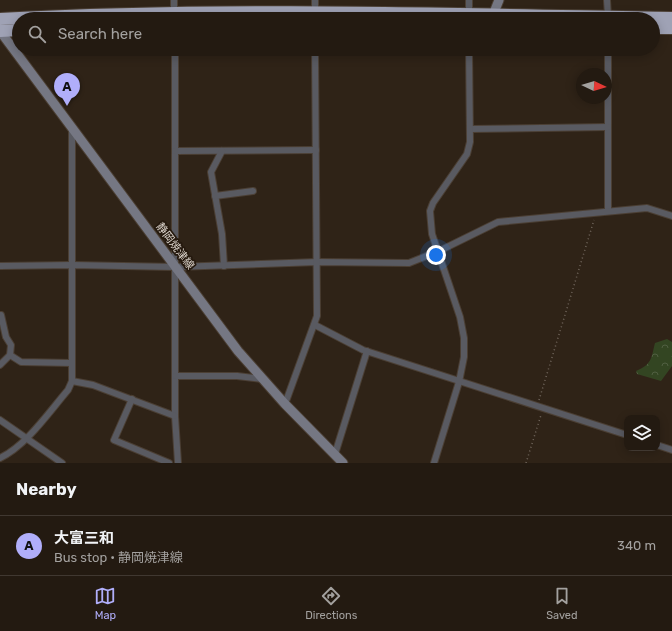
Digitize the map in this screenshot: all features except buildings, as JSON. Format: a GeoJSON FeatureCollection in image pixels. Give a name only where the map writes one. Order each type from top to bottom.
{"type":"FeatureCollection","features":[{"type":"Feature","properties":{"kind":"highway"},"geometry":{"type":"LineString","coordinates":[[87,12],[174,6],[315,5],[413,12]]}},
{"type":"Feature","properties":{"kind":"highway"},"geometry":{"type":"LineString","coordinates":[[0,18],[12,17]]}},
{"type":"Feature","properties":{"kind":"highway"},"geometry":{"type":"LineString","coordinates":[[660,18],[672,18]]}},
{"type":"Feature","properties":{"kind":"highway"},"geometry":{"type":"LineString","coordinates":[[660,28],[672,28]]}},
{"type":"Feature","properties":{"kind":"highway"},"geometry":{"type":"LineString","coordinates":[[0,31],[12,30]]}},
{"type":"Feature","properties":{"kind":"main road"},"geometry":{"type":"LineString","coordinates":[[494,12],[499,0]]}},
{"type":"Feature","properties":{"kind":"main road","name":"静岡焼津線"},"geometry":{"type":"LineString","coordinates":[[0,31],[12,47]]}},
{"type":"Feature","properties":{"kind":"main road","name":"静岡焼津線"},"geometry":{"type":"LineString","coordinates":[[18,56],[238,351],[262,379],[337,459]]}},
{"type":"Feature","properties":{"kind":"street"},"geometry":{"type":"LineString","coordinates":[[469,0],[469,12]]}},
{"type":"Feature","properties":{"kind":"street"},"geometry":{"type":"LineString","coordinates":[[607,0],[608,12]]}},
{"type":"Feature","properties":{"kind":"street"},"geometry":{"type":"LineString","coordinates":[[175,56],[175,416],[178,463]]}},
{"type":"Feature","properties":{"kind":"street"},"geometry":{"type":"LineString","coordinates":[[285,404],[317,316],[315,56]]}},
{"type":"Feature","properties":{"kind":"street"},"geometry":{"type":"LineString","coordinates":[[434,463],[459,382],[464,357],[464,338],[460,317],[432,234],[430,211],[433,203],[467,154],[470,142],[469,56]]}},
{"type":"Feature","properties":{"kind":"street"},"geometry":{"type":"LineString","coordinates":[[608,56],[608,211]]}},
{"type":"Feature","properties":{"kind":"street"},"geometry":{"type":"LineString","coordinates":[[470,129],[608,127]]}},
{"type":"Feature","properties":{"kind":"street"},"geometry":{"type":"LineString","coordinates":[[0,458],[10,454],[26,437],[68,390],[72,381],[72,129]]}},
{"type":"Feature","properties":{"kind":"street"},"geometry":{"type":"LineString","coordinates":[[222,150],[211,172],[222,234],[224,266]]}},
{"type":"Feature","properties":{"kind":"street"},"geometry":{"type":"LineString","coordinates":[[175,151],[316,150]]}},
{"type":"Feature","properties":{"kind":"street"},"geometry":{"type":"LineString","coordinates":[[215,196],[253,191]]}},
{"type":"Feature","properties":{"kind":"street"},"geometry":{"type":"LineString","coordinates":[[0,266],[72,265],[175,267],[317,262],[409,263],[439,251],[498,222],[647,208],[672,216]]}},
{"type":"Feature","properties":{"kind":"street"},"geometry":{"type":"LineString","coordinates":[[0,365],[10,355],[11,345],[3,327],[1,315]]}},
{"type":"Feature","properties":{"kind":"street"},"geometry":{"type":"LineString","coordinates":[[314,325],[367,351],[459,382],[624,434]]}},
{"type":"Feature","properties":{"kind":"street"},"geometry":{"type":"LineString","coordinates":[[337,459],[367,351]]}},
{"type":"Feature","properties":{"kind":"street"},"geometry":{"type":"LineString","coordinates":[[10,355],[21,362],[72,363]]}},
{"type":"Feature","properties":{"kind":"street"},"geometry":{"type":"LineString","coordinates":[[176,376],[237,376],[262,379]]}},
{"type":"Feature","properties":{"kind":"street"},"geometry":{"type":"LineString","coordinates":[[72,381],[93,384],[175,416]]}},
{"type":"Feature","properties":{"kind":"street"},"geometry":{"type":"LineString","coordinates":[[132,399],[114,440],[170,463]]}},
{"type":"Feature","properties":{"kind":"street"},"geometry":{"type":"LineString","coordinates":[[0,420],[62,463]]}},
{"type":"Feature","properties":{"kind":"street"},"geometry":{"type":"LineString","coordinates":[[660,446],[672,450]]}},
{"type":"Feature","properties":{"kind":"path"},"geometry":{"type":"LineString","coordinates":[[526,463],[540,408],[596,212]]}},
{"type":"Feature","properties":{"kind":"green space"},"geometry":{"type":"Polygon","coordinates":[[[667,339],[672,342],[672,366],[661,381],[637,374],[636,371],[645,366],[650,360],[655,343],[667,339]]]}},
{"type":"Feature","properties":{"kind":"place","name":"大富三和"},"geometry":{"type":"Point","coordinates":[67,106]}}]}
